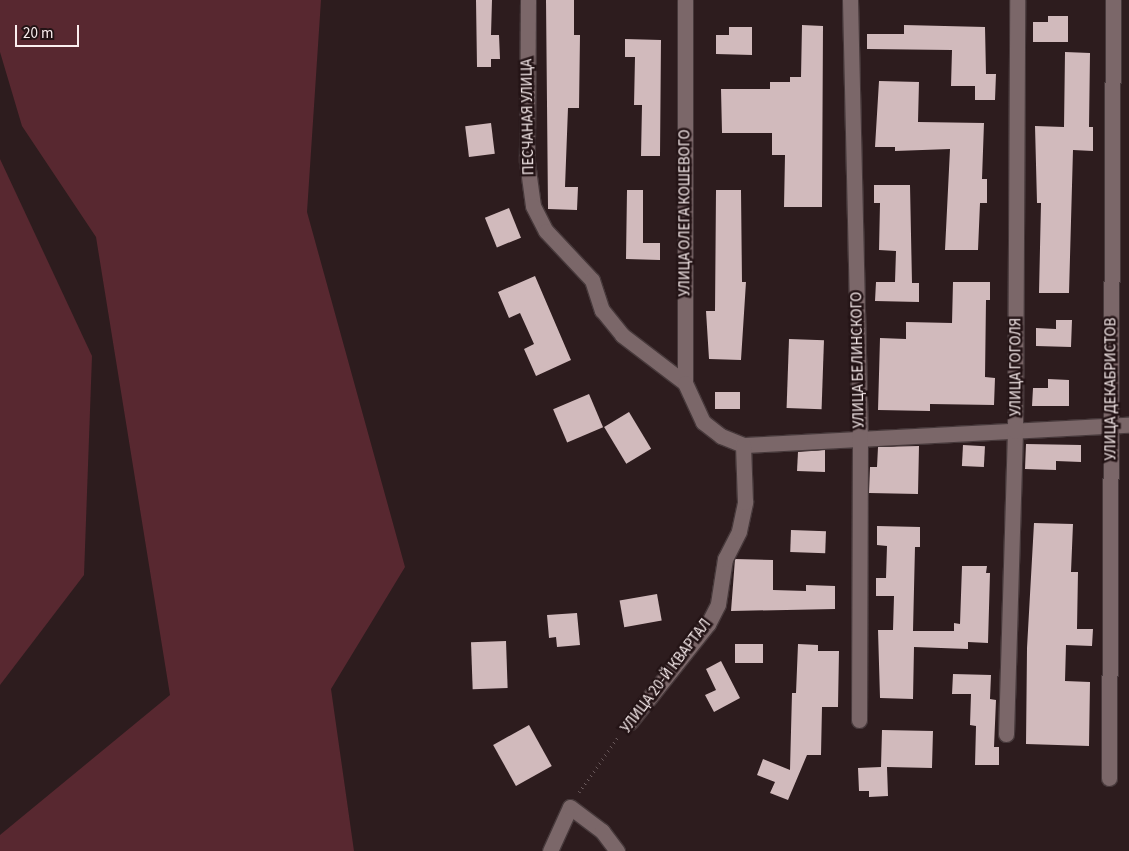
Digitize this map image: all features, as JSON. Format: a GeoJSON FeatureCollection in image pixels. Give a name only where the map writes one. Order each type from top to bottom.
{"type":"FeatureCollection","features":[{"type":"Feature","properties":{"kind":"street","name":"ПЕСЧАНАЯ УЛИЦА"},"geometry":{"type":"LineString","coordinates":[[528,0],[527,162],[532,206],[546,231],[592,280],[602,310],[622,335],[685,383]]}},
{"type":"Feature","properties":{"kind":"street","name":"УЛИЦА ОЛЕГА КОШЕВОГО"},"geometry":{"type":"LineString","coordinates":[[684,0],[685,383],[703,422],[720,436],[743,445]]}},
{"type":"Feature","properties":{"kind":"street","name":"УЛИЦА БЕЛИНСКОГО"},"geometry":{"type":"LineString","coordinates":[[850,0],[860,438],[859,720]]}},
{"type":"Feature","properties":{"kind":"street","name":"УЛИЦА ГОГОЛЯ"},"geometry":{"type":"LineString","coordinates":[[1006,734],[1015,431],[1018,0]]}},
{"type":"Feature","properties":{"kind":"street","name":"УЛИЦА ДЕКАБРИСТОВ"},"geometry":{"type":"LineString","coordinates":[[1109,778],[1113,0]]}},
{"type":"Feature","properties":{"kind":"street"},"geometry":{"type":"LineString","coordinates":[[743,445],[1129,425]]}},
{"type":"Feature","properties":{"kind":"street","name":"УЛИЦА 20-Й КВАРТАЛ"},"geometry":{"type":"LineString","coordinates":[[630,722],[708,624],[718,604],[725,559],[739,530],[745,502],[743,445]]}},
{"type":"Feature","properties":{"kind":"street"},"geometry":{"type":"LineString","coordinates":[[550,851],[570,806],[602,831],[617,851]]}},
{"type":"Feature","properties":{"kind":"path","name":"УЛИЦА 20-Й КВАРТАЛ"},"geometry":{"type":"LineString","coordinates":[[570,806],[630,722]]}},
{"type":"Feature","properties":{"kind":"shaded area"},"geometry":{"type":"Polygon","coordinates":[[[0,0],[321,0],[307,212],[405,567],[331,689],[354,851],[0,851],[0,835],[170,695],[96,237],[22,126],[0,52],[0,0]]]}},
{"type":"Feature","properties":{"kind":"shaded area"},"geometry":{"type":"Polygon","coordinates":[[[0,159],[92,356],[84,575],[0,685],[0,159]]]}},
{"type":"Feature","properties":{"kind":"building"},"geometry":{"type":"Polygon","coordinates":[[[476,0],[492,0],[491,35],[499,35],[500,59],[491,59],[491,67],[477,67],[476,0]]]}},
{"type":"Feature","properties":{"kind":"building"},"geometry":{"type":"Polygon","coordinates":[[[546,0],[574,0],[574,35],[580,35],[579,108],[568,108],[565,187],[578,187],[577,210],[548,209],[546,0]]]}},
{"type":"Feature","properties":{"kind":"building"},"geometry":{"type":"Polygon","coordinates":[[[1048,16],[1068,16],[1068,42],[1033,42],[1033,22],[1048,22],[1048,16]]]}},
{"type":"Feature","properties":{"kind":"building"},"geometry":{"type":"Polygon","coordinates":[[[802,25],[823,26],[822,207],[784,207],[785,155],[772,155],[772,133],[722,133],[721,89],[770,89],[770,82],[790,82],[790,77],[801,77],[802,25]]]}},
{"type":"Feature","properties":{"kind":"building"},"geometry":{"type":"Polygon","coordinates":[[[904,25],[985,27],[986,74],[996,74],[995,100],[975,100],[975,86],[951,86],[952,50],[867,49],[867,34],[904,34],[904,25]]]}},
{"type":"Feature","properties":{"kind":"building"},"geometry":{"type":"Polygon","coordinates":[[[729,27],[752,27],[752,55],[716,54],[716,35],[729,35],[729,27]]]}},
{"type":"Feature","properties":{"kind":"building"},"geometry":{"type":"Polygon","coordinates":[[[625,39],[661,40],[660,156],[641,156],[642,105],[634,105],[635,57],[625,57],[625,39]]]}},
{"type":"Feature","properties":{"kind":"building"},"geometry":{"type":"Polygon","coordinates":[[[1065,52],[1090,53],[1089,127],[1093,127],[1093,151],[1073,150],[1069,293],[1039,293],[1041,203],[1037,203],[1035,126],[1064,127],[1065,52]]]}},
{"type":"Feature","properties":{"kind":"building"},"geometry":{"type":"Polygon","coordinates":[[[879,81],[919,82],[918,122],[984,123],[982,179],[987,179],[987,203],[980,203],[978,250],[945,250],[950,149],[895,151],[895,147],[875,147],[879,81]]]}},
{"type":"Feature","properties":{"kind":"building"},"geometry":{"type":"Polygon","coordinates":[[[491,123],[495,154],[469,157],[465,126],[491,123]]]}},
{"type":"Feature","properties":{"kind":"building"},"geometry":{"type":"Polygon","coordinates":[[[874,185],[910,185],[912,283],[919,283],[919,302],[875,301],[876,282],[895,282],[896,251],[879,250],[880,203],[874,203],[874,185]]]}},
{"type":"Feature","properties":{"kind":"building"},"geometry":{"type":"Polygon","coordinates":[[[627,190],[643,190],[643,243],[660,243],[660,260],[626,259],[627,190]]]}},
{"type":"Feature","properties":{"kind":"building"},"geometry":{"type":"Polygon","coordinates":[[[716,190],[741,190],[742,282],[746,282],[741,360],[709,359],[706,311],[715,311],[716,190]]]}},
{"type":"Feature","properties":{"kind":"building"},"geometry":{"type":"Polygon","coordinates":[[[509,208],[521,238],[497,247],[485,218],[509,208]]]}},
{"type":"Feature","properties":{"kind":"building"},"geometry":{"type":"Polygon","coordinates":[[[535,276],[571,360],[536,376],[524,349],[534,344],[520,313],[509,318],[498,292],[535,276]]]}},
{"type":"Feature","properties":{"kind":"building"},"geometry":{"type":"Polygon","coordinates":[[[953,282],[990,282],[990,300],[986,300],[985,377],[995,378],[994,405],[930,404],[930,411],[878,410],[880,338],[906,339],[906,322],[952,323],[953,282]]]}},
{"type":"Feature","properties":{"kind":"building"},"geometry":{"type":"Polygon","coordinates":[[[1056,320],[1072,320],[1071,347],[1036,346],[1036,328],[1056,329],[1056,320]]]}},
{"type":"Feature","properties":{"kind":"building"},"geometry":{"type":"Polygon","coordinates":[[[789,339],[824,340],[822,409],[787,408],[789,339]]]}},
{"type":"Feature","properties":{"kind":"building"},"geometry":{"type":"Polygon","coordinates":[[[1048,379],[1069,380],[1069,406],[1032,406],[1033,388],[1048,388],[1048,379]]]}},
{"type":"Feature","properties":{"kind":"building"},"geometry":{"type":"Polygon","coordinates":[[[715,392],[740,392],[740,409],[715,409],[715,392]]]}},
{"type":"Feature","properties":{"kind":"building"},"geometry":{"type":"Polygon","coordinates":[[[589,394],[603,427],[567,442],[553,409],[589,394]]]}},
{"type":"Feature","properties":{"kind":"building"},"geometry":{"type":"Polygon","coordinates":[[[629,412],[651,449],[626,464],[604,427],[629,412]]]}},
{"type":"Feature","properties":{"kind":"building"},"geometry":{"type":"Polygon","coordinates":[[[1026,444],[1081,445],[1081,462],[1056,461],[1056,470],[1025,469],[1026,444]]]}},
{"type":"Feature","properties":{"kind":"building"},"geometry":{"type":"Polygon","coordinates":[[[963,445],[985,446],[984,467],[962,466],[963,445]]]}},
{"type":"Feature","properties":{"kind":"building"},"geometry":{"type":"Polygon","coordinates":[[[919,446],[918,494],[869,493],[870,467],[877,467],[878,447],[919,446]]]}},
{"type":"Feature","properties":{"kind":"building"},"geometry":{"type":"Polygon","coordinates":[[[825,450],[825,472],[797,471],[798,452],[825,450]]]}},
{"type":"Feature","properties":{"kind":"building"},"geometry":{"type":"Polygon","coordinates":[[[1034,523],[1073,524],[1071,572],[1078,572],[1077,629],[1093,629],[1092,646],[1066,645],[1065,681],[1090,682],[1089,746],[1026,744],[1027,648],[1034,523]]]}},
{"type":"Feature","properties":{"kind":"building"},"geometry":{"type":"Polygon","coordinates":[[[877,526],[920,527],[920,547],[915,547],[913,631],[954,631],[954,623],[960,624],[962,566],[987,566],[986,573],[990,573],[988,643],[968,642],[968,649],[914,647],[913,699],[880,698],[878,630],[893,630],[894,596],[876,596],[876,578],[886,578],[887,546],[877,545],[877,526]]]}},
{"type":"Feature","properties":{"kind":"building"},"geometry":{"type":"Polygon","coordinates":[[[791,530],[826,531],[825,553],[790,552],[791,530]]]}},
{"type":"Feature","properties":{"kind":"building"},"geometry":{"type":"Polygon","coordinates":[[[735,559],[773,560],[773,590],[806,591],[806,585],[835,586],[835,609],[731,611],[735,559]]]}},
{"type":"Feature","properties":{"kind":"building"},"geometry":{"type":"Polygon","coordinates":[[[657,594],[662,621],[624,627],[620,601],[657,594]]]}},
{"type":"Feature","properties":{"kind":"building"},"geometry":{"type":"Polygon","coordinates":[[[577,613],[580,645],[557,647],[556,637],[549,638],[547,615],[577,613]]]}},
{"type":"Feature","properties":{"kind":"building"},"geometry":{"type":"Polygon","coordinates":[[[506,641],[508,688],[473,689],[471,642],[506,641]]]}},
{"type":"Feature","properties":{"kind":"building"},"geometry":{"type":"Polygon","coordinates":[[[735,644],[763,644],[763,663],[735,663],[735,644]]]}},
{"type":"Feature","properties":{"kind":"building"},"geometry":{"type":"Polygon","coordinates":[[[798,644],[818,645],[818,651],[839,651],[838,707],[822,707],[821,755],[807,755],[788,800],[770,793],[775,782],[757,775],[763,759],[790,770],[792,693],[796,693],[798,644]]]}},
{"type":"Feature","properties":{"kind":"building"},"geometry":{"type":"Polygon","coordinates":[[[721,661],[740,698],[714,712],[705,695],[716,690],[706,669],[721,661]]]}},
{"type":"Feature","properties":{"kind":"building"},"geometry":{"type":"Polygon","coordinates":[[[953,674],[991,675],[990,699],[996,700],[994,747],[999,747],[999,765],[975,765],[976,726],[970,725],[971,694],[952,694],[953,674]]]}},
{"type":"Feature","properties":{"kind":"building"},"geometry":{"type":"Polygon","coordinates":[[[529,725],[552,766],[516,786],[493,745],[529,725]]]}},
{"type":"Feature","properties":{"kind":"building"},"geometry":{"type":"Polygon","coordinates":[[[882,730],[933,731],[932,768],[887,767],[888,796],[869,797],[869,791],[859,791],[858,768],[881,767],[882,730]]]}}]}
